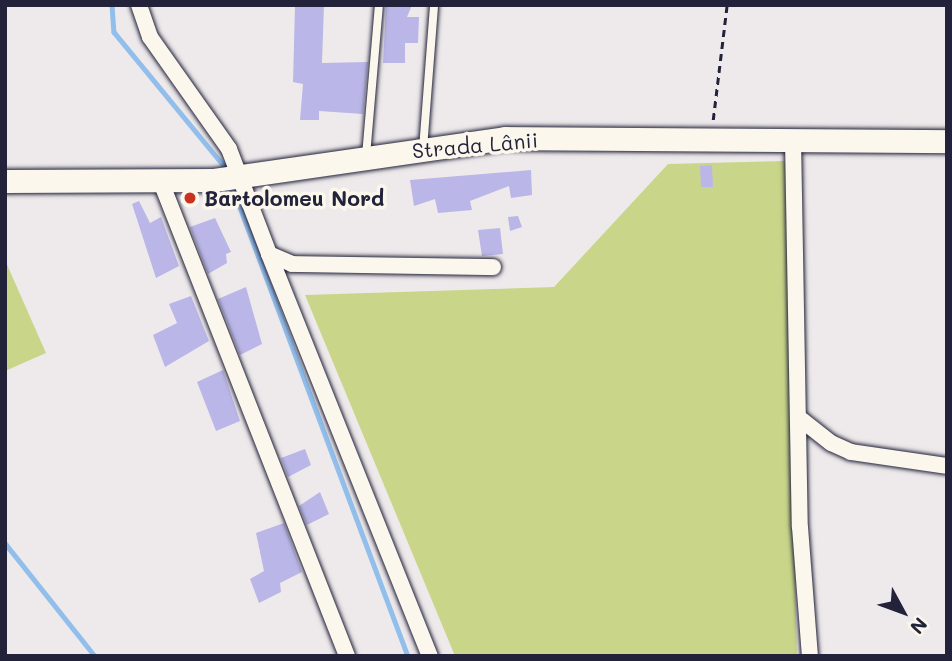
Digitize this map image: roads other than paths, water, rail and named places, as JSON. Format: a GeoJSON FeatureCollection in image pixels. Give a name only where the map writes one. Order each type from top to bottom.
{"type":"FeatureCollection","features":[{"type":"Feature","properties":{"kind":"main road","name":"Strada Lânii"},"geometry":{"type":"LineString","coordinates":[[5,181],[161,182],[240,177],[505,138],[947,141]]}},
{"type":"Feature","properties":{"kind":"street"},"geometry":{"type":"LineString","coordinates":[[139,5],[150,37],[210,119],[240,177],[429,656]]}},
{"type":"Feature","properties":{"kind":"street"},"geometry":{"type":"LineString","coordinates":[[793,139],[800,527],[810,656]]}},
{"type":"Feature","properties":{"kind":"street"},"geometry":{"type":"LineString","coordinates":[[161,182],[347,656]]}},
{"type":"Feature","properties":{"kind":"street"},"geometry":{"type":"LineString","coordinates":[[269,254],[292,264],[493,267]]}},
{"type":"Feature","properties":{"kind":"street"},"geometry":{"type":"LineString","coordinates":[[798,417],[831,443],[851,452],[947,466]]}},
{"type":"Feature","properties":{"kind":"lane"},"geometry":{"type":"LineString","coordinates":[[366,157],[379,5]]}},
{"type":"Feature","properties":{"kind":"lane"},"geometry":{"type":"LineString","coordinates":[[423,149],[434,5]]}},
{"type":"Feature","properties":{"kind":"waterway"},"geometry":{"type":"LineString","coordinates":[[112,5],[114,32],[224,166]]}},
{"type":"Feature","properties":{"kind":"waterway"},"geometry":{"type":"LineString","coordinates":[[234,191],[408,656]]}},
{"type":"Feature","properties":{"kind":"waterway"},"geometry":{"type":"LineString","coordinates":[[5,543],[95,656]]}},
{"type":"Feature","properties":{"kind":"place","name":"Bartolomeu Nord"},"geometry":{"type":"Point","coordinates":[190,198]}}]}
